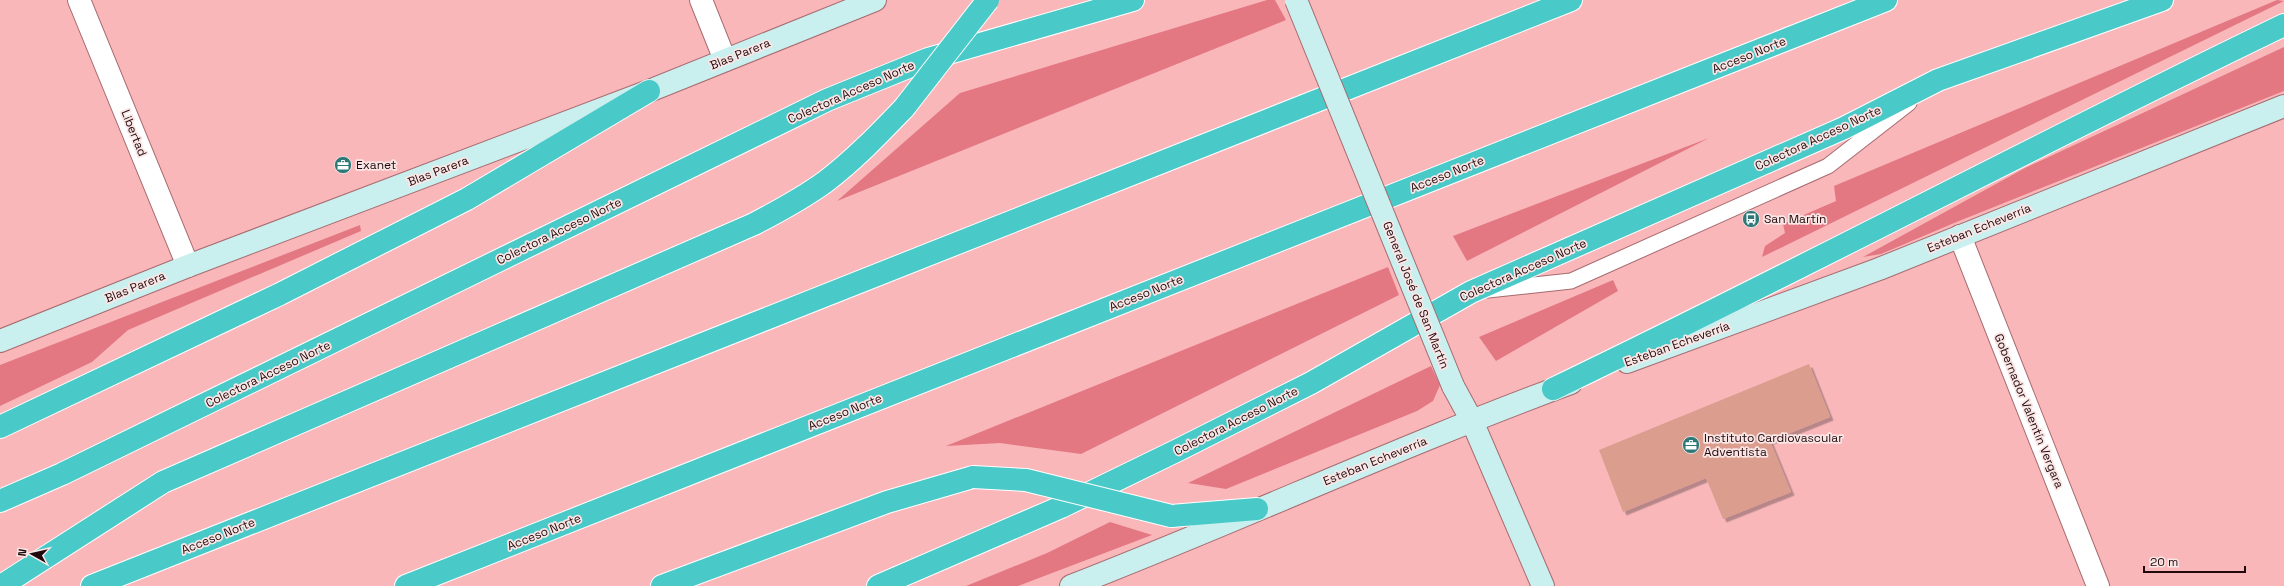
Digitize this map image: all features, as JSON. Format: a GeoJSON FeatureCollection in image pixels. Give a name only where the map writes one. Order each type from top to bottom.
{"type":"FeatureCollection","features":[{"type":"Feature","properties":{"kind":"highway"},"geometry":{"type":"LineString","coordinates":[[1,586],[163,482],[754,224],[794,202],[826,182],[861,152],[904,108],[988,0]]}},
{"type":"Feature","properties":{"kind":"highway","name":"Colectora Acceso Norte"},"geometry":{"type":"LineString","coordinates":[[0,501],[62,474],[827,100],[928,59],[1133,0]]}},
{"type":"Feature","properties":{"kind":"highway","name":"Acceso Norte"},"geometry":{"type":"LineString","coordinates":[[92,586],[1571,0]]}},
{"type":"Feature","properties":{"kind":"highway","name":"Acceso Norte"},"geometry":{"type":"LineString","coordinates":[[406,586],[1886,0]]}},
{"type":"Feature","properties":{"kind":"highway","name":"Colectora Acceso Norte"},"geometry":{"type":"LineString","coordinates":[[878,586],[1061,507],[1171,453],[1311,383],[1471,292],[1844,128],[1938,80],[2162,0]]}},
{"type":"Feature","properties":{"kind":"highway"},"geometry":{"type":"LineString","coordinates":[[1553,389],[1707,315],[2116,106],[2284,25]]}},
{"type":"Feature","properties":{"kind":"highway"},"geometry":{"type":"LineString","coordinates":[[0,427],[280,294],[467,199],[649,91]]}},
{"type":"Feature","properties":{"kind":"highway"},"geometry":{"type":"LineString","coordinates":[[662,586],[888,502],[973,477],[1026,480],[1171,516],[1257,508]]}},
{"type":"Feature","properties":{"kind":"street","name":"Libertad"},"geometry":{"type":"LineString","coordinates":[[80,0],[188,266]]}},
{"type":"Feature","properties":{"kind":"street"},"geometry":{"type":"LineString","coordinates":[[701,0],[725,60]]}},
{"type":"Feature","properties":{"kind":"street","name":"Blas Parera"},"geometry":{"type":"LineString","coordinates":[[0,341],[188,266],[649,91],[875,0]]}},
{"type":"Feature","properties":{"kind":"street","name":"General José de San Martín"},"geometry":{"type":"LineString","coordinates":[[1296,0],[1453,386],[1472,421],[1493,475],[1543,586]]}},
{"type":"Feature","properties":{"kind":"street","name":"Esteban Echeverría"},"geometry":{"type":"LineString","coordinates":[[1071,586],[1179,544],[1257,508],[1472,421],[1553,389],[1879,269],[2284,106]]}},
{"type":"Feature","properties":{"kind":"street","name":"Gobernador Valentín Vergara"},"geometry":{"type":"LineString","coordinates":[[1960,236],[2098,586]]}},
{"type":"Feature","properties":{"kind":"lane"},"geometry":{"type":"LineString","coordinates":[[1471,292],[1571,281],[1828,166],[1938,80]]}},
{"type":"Feature","properties":{"kind":"shaded area"},"geometry":{"type":"Polygon","coordinates":[[[1267,0],[1275,0],[1286,20],[837,201],[960,93],[1267,0]]]}},
{"type":"Feature","properties":{"kind":"shaded area"},"geometry":{"type":"Polygon","coordinates":[[[2277,0],[2284,1],[1762,257],[1765,246],[1785,233],[1783,224],[1836,201],[1834,186],[2277,0]]]}},
{"type":"Feature","properties":{"kind":"shaded area"},"geometry":{"type":"Polygon","coordinates":[[[2284,47],[2284,91],[1959,221],[1881,254],[1863,257],[2025,168],[2284,47]]]}},
{"type":"Feature","properties":{"kind":"shaded area"},"geometry":{"type":"Polygon","coordinates":[[[1709,138],[1467,261],[1453,236],[1709,138]]]}},
{"type":"Feature","properties":{"kind":"shaded area"},"geometry":{"type":"Polygon","coordinates":[[[360,225],[361,231],[128,330],[92,362],[0,406],[0,365],[360,225]]]}},
{"type":"Feature","properties":{"kind":"shaded area"},"geometry":{"type":"Polygon","coordinates":[[[1388,267],[1399,295],[1081,454],[1000,443],[946,446],[1388,267]]]}},
{"type":"Feature","properties":{"kind":"shaded area"},"geometry":{"type":"Polygon","coordinates":[[[1613,280],[1618,291],[1496,361],[1479,337],[1613,280]]]}},
{"type":"Feature","properties":{"kind":"shaded area"},"geometry":{"type":"Polygon","coordinates":[[[1431,366],[1440,385],[1433,401],[1417,411],[1226,489],[1188,483],[1431,366]]]}},
{"type":"Feature","properties":{"kind":"shaded area"},"geometry":{"type":"Polygon","coordinates":[[[1110,522],[1152,535],[1018,586],[966,586],[1047,553],[1110,522]]]}},
{"type":"Feature","properties":{"kind":"building","name":"Instituto Cardiovascular Adventista"},"geometry":{"type":"Polygon","coordinates":[[[1809,364],[1830,417],[1770,441],[1791,492],[1723,519],[1706,478],[1623,512],[1599,450],[1809,364]]]}},
{"type":"Feature","properties":{"kind":"place","name":"Exanet"},"geometry":{"type":"Point","coordinates":[343,165]}},
{"type":"Feature","properties":{"kind":"place","name":"San Martín"},"geometry":{"type":"Point","coordinates":[1751,219]}},
{"type":"Feature","properties":{"kind":"place","name":"Instituto Cardiovascular Adventista"},"geometry":{"type":"Point","coordinates":[1691,445]}}]}
